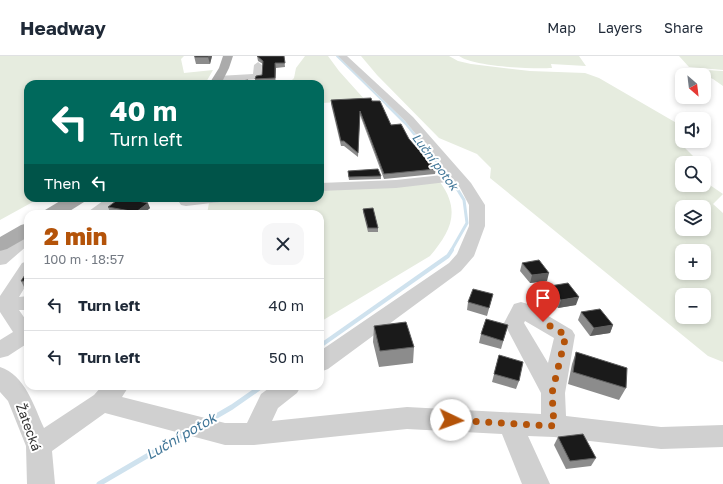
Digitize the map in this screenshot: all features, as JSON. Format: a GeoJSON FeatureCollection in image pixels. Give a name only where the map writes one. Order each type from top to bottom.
{"type":"FeatureCollection","features":[{"type":"Feature","properties":{"kind":"main road"},"geometry":{"type":"LineString","coordinates":[[217,80],[228,56]]}},
{"type":"Feature","properties":{"kind":"main road"},"geometry":{"type":"LineString","coordinates":[[59,210],[72,202]]}},
{"type":"Feature","properties":{"kind":"main road"},"geometry":{"type":"LineString","coordinates":[[0,245],[24,231]]}},
{"type":"Feature","properties":{"kind":"street"},"geometry":{"type":"LineString","coordinates":[[324,360],[455,267],[465,256],[478,226],[477,205],[466,186],[409,119],[342,56]]}},
{"type":"Feature","properties":{"kind":"street"},"geometry":{"type":"LineString","coordinates":[[233,80],[258,77],[258,65]]}},
{"type":"Feature","properties":{"kind":"street"},"geometry":{"type":"LineString","coordinates":[[324,187],[359,186],[442,179]]}},
{"type":"Feature","properties":{"kind":"street"},"geometry":{"type":"LineString","coordinates":[[64,210],[74,202]]}},
{"type":"Feature","properties":{"kind":"street"},"geometry":{"type":"LineString","coordinates":[[100,210],[111,202]]}},
{"type":"Feature","properties":{"kind":"street"},"geometry":{"type":"LineString","coordinates":[[185,205],[200,202]]}},
{"type":"Feature","properties":{"kind":"street"},"geometry":{"type":"LineString","coordinates":[[0,260],[24,240]]}},
{"type":"Feature","properties":{"kind":"street"},"geometry":{"type":"LineString","coordinates":[[5,304],[24,273]]}},
{"type":"Feature","properties":{"kind":"street"},"geometry":{"type":"LineString","coordinates":[[5,304],[24,303]]}},
{"type":"Feature","properties":{"kind":"street"},"geometry":{"type":"LineString","coordinates":[[5,304],[24,331]]}},
{"type":"Feature","properties":{"kind":"street"},"geometry":{"type":"LineString","coordinates":[[0,350],[24,335]]}},
{"type":"Feature","properties":{"kind":"street","name":"Žatecká"},"geometry":{"type":"LineString","coordinates":[[0,376],[18,396],[39,446],[41,484]]}},
{"type":"Feature","properties":{"kind":"street"},"geometry":{"type":"LineString","coordinates":[[254,434],[269,401],[284,390]]}},
{"type":"Feature","properties":{"kind":"street"},"geometry":{"type":"LineString","coordinates":[[552,393],[554,426]]}},
{"type":"Feature","properties":{"kind":"street"},"geometry":{"type":"LineString","coordinates":[[39,446],[110,394],[225,434],[254,434],[407,418],[554,426],[661,438],[723,436]]}},
{"type":"Feature","properties":{"kind":"street"},"geometry":{"type":"LineString","coordinates":[[510,424],[536,484]]}},
{"type":"Feature","properties":{"kind":"shaded area"},"geometry":{"type":"Polygon","coordinates":[[[0,56],[184,56],[181,59],[184,73],[213,70],[207,80],[24,80],[24,202],[33,202],[0,220],[0,56]]]}},
{"type":"Feature","properties":{"kind":"shaded area"},"geometry":{"type":"Polygon","coordinates":[[[305,56],[328,56],[339,71],[366,101],[324,103],[324,80],[292,80],[294,78],[296,68],[305,56]]]}},
{"type":"Feature","properties":{"kind":"shaded area"},"geometry":{"type":"Polygon","coordinates":[[[361,56],[449,56],[458,61],[471,64],[530,71],[585,73],[599,78],[675,122],[675,148],[685,148],[693,156],[675,156],[675,192],[711,192],[711,186],[723,194],[713,204],[723,213],[723,362],[708,356],[490,178],[491,168],[477,154],[439,138],[377,75],[361,56]]]}},
{"type":"Feature","properties":{"kind":"shaded area"},"geometry":{"type":"Polygon","coordinates":[[[459,56],[579,56],[586,66],[551,64],[552,68],[531,68],[490,65],[477,63],[459,56]]]}},
{"type":"Feature","properties":{"kind":"shaded area"},"geometry":{"type":"Polygon","coordinates":[[[679,56],[723,56],[723,70],[689,67],[679,56]]]}},
{"type":"Feature","properties":{"kind":"shaded area"},"geometry":{"type":"Polygon","coordinates":[[[711,70],[723,71],[723,86],[711,78],[711,70]]]}},
{"type":"Feature","properties":{"kind":"shaded area"},"geometry":{"type":"Polygon","coordinates":[[[440,182],[450,202],[452,212],[448,229],[430,256],[324,320],[324,210],[208,210],[209,203],[217,202],[324,202],[324,189],[440,182]]]}},
{"type":"Feature","properties":{"kind":"building"},"geometry":{"type":"Polygon","coordinates":[[[195,56],[209,56],[195,57],[195,56]]]}},
{"type":"Feature","properties":{"kind":"building"},"geometry":{"type":"Polygon","coordinates":[[[257,56],[284,56],[285,63],[275,63],[275,78],[255,79],[256,76],[262,75],[263,61],[257,56]]]}},
{"type":"Feature","properties":{"kind":"building"},"geometry":{"type":"Polygon","coordinates":[[[371,98],[372,101],[380,101],[391,125],[401,124],[409,139],[436,169],[384,174],[360,111],[358,153],[344,141],[341,141],[331,100],[371,98]]]}},
{"type":"Feature","properties":{"kind":"building"},"geometry":{"type":"Polygon","coordinates":[[[378,169],[381,176],[349,177],[348,171],[378,169]]]}},
{"type":"Feature","properties":{"kind":"building"},"geometry":{"type":"Polygon","coordinates":[[[115,202],[148,203],[139,210],[125,210],[108,207],[115,202]]]}},
{"type":"Feature","properties":{"kind":"building"},"geometry":{"type":"Polygon","coordinates":[[[373,208],[378,228],[368,228],[363,209],[373,208]]]}},
{"type":"Feature","properties":{"kind":"building"},"geometry":{"type":"Polygon","coordinates":[[[539,260],[549,273],[532,275],[522,263],[539,260]]]}},
{"type":"Feature","properties":{"kind":"building"},"geometry":{"type":"Polygon","coordinates":[[[568,283],[579,297],[561,300],[550,286],[568,283]]]}},
{"type":"Feature","properties":{"kind":"building"},"geometry":{"type":"Polygon","coordinates":[[[473,289],[493,294],[489,308],[468,302],[473,289]]]}},
{"type":"Feature","properties":{"kind":"building"},"geometry":{"type":"Polygon","coordinates":[[[600,309],[613,325],[594,328],[581,312],[600,309]]]}},
{"type":"Feature","properties":{"kind":"building"},"geometry":{"type":"Polygon","coordinates":[[[486,319],[508,325],[503,341],[481,334],[486,319]]]}},
{"type":"Feature","properties":{"kind":"building"},"geometry":{"type":"Polygon","coordinates":[[[406,322],[414,347],[380,351],[374,326],[406,322]]]}},
{"type":"Feature","properties":{"kind":"building"},"geometry":{"type":"Polygon","coordinates":[[[576,352],[627,368],[626,388],[573,372],[576,352]]]}},
{"type":"Feature","properties":{"kind":"building"},"geometry":{"type":"Polygon","coordinates":[[[499,355],[523,362],[519,381],[494,374],[499,355]]]}},
{"type":"Feature","properties":{"kind":"building"},"geometry":{"type":"Polygon","coordinates":[[[583,434],[596,458],[570,461],[558,437],[583,434]]]}},
{"type":"Feature","properties":{"kind":"waterway","name":"Luční potok"},"geometry":{"type":"LineString","coordinates":[[337,56],[388,106]]}},
{"type":"Feature","properties":{"kind":"waterway","name":"Luční potok"},"geometry":{"type":"LineString","coordinates":[[388,106],[406,124],[443,170]]}},
{"type":"Feature","properties":{"kind":"waterway","name":"Luční potok"},"geometry":{"type":"LineString","coordinates":[[442,169],[453,182],[464,200],[467,223],[451,251]]}},
{"type":"Feature","properties":{"kind":"waterway","name":"Luční potok"},"geometry":{"type":"LineString","coordinates":[[324,343],[448,256],[452,250]]}},
{"type":"Feature","properties":{"kind":"waterway","name":"Luční potok"},"geometry":{"type":"LineString","coordinates":[[208,421],[256,390]]}},
{"type":"Feature","properties":{"kind":"waterway","name":"Luční potok"},"geometry":{"type":"LineString","coordinates":[[99,484],[188,432]]}},
{"type":"Feature","properties":{"kind":"route"},"geometry":{"type":"LineString","coordinates":[[451,420],[554,426],[552,393],[566,335],[543,322]]}}]}
